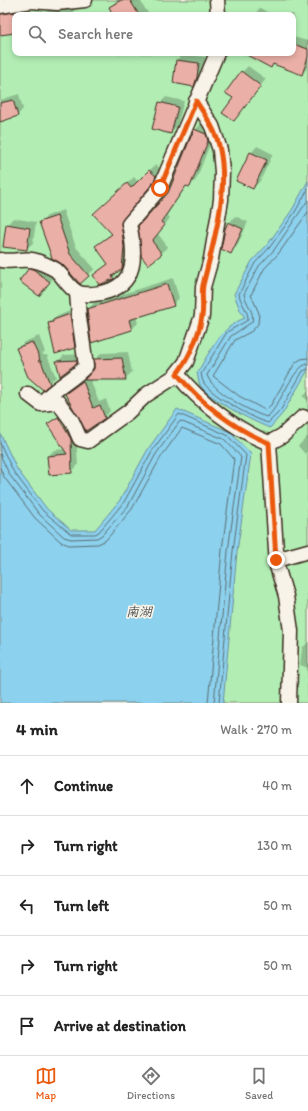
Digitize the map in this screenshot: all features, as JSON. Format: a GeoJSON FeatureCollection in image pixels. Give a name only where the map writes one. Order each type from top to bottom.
{"type":"FeatureCollection","features":[{"type":"Feature","properties":{"kind":"street"},"geometry":{"type":"LineString","coordinates":[[0,6],[31,0],[57,3],[85,0]]}},
{"type":"Feature","properties":{"kind":"street"},"geometry":{"type":"LineString","coordinates":[[217,0],[218,12]]}},
{"type":"Feature","properties":{"kind":"street"},"geometry":{"type":"LineString","coordinates":[[0,260],[12,262],[26,258],[40,262],[56,270],[66,283],[77,292],[90,295],[107,292],[122,285],[128,278],[133,260],[132,238],[128,224],[160,188],[216,56]]}},
{"type":"Feature","properties":{"kind":"street"},"geometry":{"type":"LineString","coordinates":[[28,394],[41,404],[58,402],[72,421],[80,439],[88,441],[128,412],[146,395],[177,374],[186,362],[202,316],[203,287],[211,259],[221,200],[220,150],[212,126],[196,101]]}},
{"type":"Feature","properties":{"kind":"street"},"geometry":{"type":"LineString","coordinates":[[41,404],[51,392],[77,376],[86,366],[77,292]]}},
{"type":"Feature","properties":{"kind":"street"},"geometry":{"type":"LineString","coordinates":[[177,374],[190,390],[211,407],[248,434],[269,443]]}},
{"type":"Feature","properties":{"kind":"street"},"geometry":{"type":"LineString","coordinates":[[269,443],[282,436],[303,417]]}},
{"type":"Feature","properties":{"kind":"street"},"geometry":{"type":"LineString","coordinates":[[269,443],[276,560],[286,596],[291,631],[289,703]]}},
{"type":"Feature","properties":{"kind":"street"},"geometry":{"type":"LineString","coordinates":[[276,560],[308,551]]}},
{"type":"Feature","properties":{"kind":"green space"},"geometry":{"type":"Polygon","coordinates":[[[0,0],[308,0],[308,703],[0,703],[0,0]]]}},
{"type":"Feature","properties":{"kind":"water"},"geometry":{"type":"Polygon","coordinates":[[[308,181],[308,370],[283,413],[270,428],[243,416],[221,403],[200,385],[197,373],[216,341],[222,334],[236,322],[245,318],[240,310],[234,294],[252,261],[267,245],[292,210],[308,181]]]}},
{"type":"Feature","properties":{"kind":"water","name":"南湖"},"geometry":{"type":"Polygon","coordinates":[[[177,409],[230,432],[251,454],[237,552],[223,703],[0,703],[0,433],[17,469],[47,509],[71,530],[95,530],[120,500],[148,449],[177,409]]]}},
{"type":"Feature","properties":{"kind":"building"},"geometry":{"type":"Polygon","coordinates":[[[121,0],[130,0],[137,12],[112,12],[109,7],[121,0]]]}},
{"type":"Feature","properties":{"kind":"building"},"geometry":{"type":"Polygon","coordinates":[[[12,12],[12,33],[0,35],[0,14],[12,12]]]}},
{"type":"Feature","properties":{"kind":"building"},"geometry":{"type":"Polygon","coordinates":[[[296,45],[308,49],[308,57],[302,75],[273,64],[271,68],[249,56],[296,56],[296,45]]]}},
{"type":"Feature","properties":{"kind":"building"},"geometry":{"type":"Polygon","coordinates":[[[176,60],[199,63],[194,87],[173,83],[176,60]]]}},
{"type":"Feature","properties":{"kind":"building"},"geometry":{"type":"Polygon","coordinates":[[[241,71],[261,86],[234,121],[222,113],[233,98],[225,93],[241,71]]]}},
{"type":"Feature","properties":{"kind":"building"},"geometry":{"type":"Polygon","coordinates":[[[13,100],[18,116],[0,122],[0,103],[13,100]]]}},
{"type":"Feature","properties":{"kind":"building"},"geometry":{"type":"Polygon","coordinates":[[[159,102],[178,107],[171,134],[152,129],[159,102]]]}},
{"type":"Feature","properties":{"kind":"building"},"geometry":{"type":"Polygon","coordinates":[[[194,129],[206,134],[208,141],[190,187],[186,186],[161,222],[165,225],[152,241],[162,254],[148,265],[141,256],[138,226],[168,193],[194,129]]]}},
{"type":"Feature","properties":{"kind":"building"},"geometry":{"type":"Polygon","coordinates":[[[250,152],[267,160],[253,189],[236,181],[250,152]]]}},
{"type":"Feature","properties":{"kind":"building"},"geometry":{"type":"Polygon","coordinates":[[[149,170],[156,176],[153,183],[121,222],[124,247],[122,269],[112,276],[114,279],[99,285],[93,275],[108,264],[95,246],[112,234],[93,214],[127,183],[131,188],[149,170]]]}},
{"type":"Feature","properties":{"kind":"building"},"geometry":{"type":"Polygon","coordinates":[[[57,216],[70,254],[89,276],[80,284],[62,264],[52,258],[39,222],[57,216]]]}},
{"type":"Feature","properties":{"kind":"building"},"geometry":{"type":"Polygon","coordinates":[[[228,222],[243,229],[231,254],[221,249],[228,222]]]}},
{"type":"Feature","properties":{"kind":"building"},"geometry":{"type":"Polygon","coordinates":[[[6,224],[30,228],[27,250],[3,247],[6,224]]]}},
{"type":"Feature","properties":{"kind":"building"},"geometry":{"type":"Polygon","coordinates":[[[29,268],[33,269],[50,282],[39,296],[19,281],[29,268]]]}},
{"type":"Feature","properties":{"kind":"building"},"geometry":{"type":"Polygon","coordinates":[[[167,284],[174,306],[129,320],[132,330],[91,343],[87,309],[167,284]]]}},
{"type":"Feature","properties":{"kind":"building"},"geometry":{"type":"Polygon","coordinates":[[[70,314],[75,348],[55,354],[48,323],[70,314]]]}},
{"type":"Feature","properties":{"kind":"building"},"geometry":{"type":"Polygon","coordinates":[[[32,342],[40,359],[38,361],[41,361],[50,384],[43,390],[28,377],[16,348],[32,342]]]}},
{"type":"Feature","properties":{"kind":"building"},"geometry":{"type":"Polygon","coordinates":[[[122,358],[126,380],[84,380],[94,369],[94,359],[122,358]]]}},
{"type":"Feature","properties":{"kind":"building"},"geometry":{"type":"Polygon","coordinates":[[[77,360],[77,363],[60,376],[56,361],[77,360]]]}},
{"type":"Feature","properties":{"kind":"building"},"geometry":{"type":"Polygon","coordinates":[[[83,381],[93,408],[100,405],[105,418],[86,431],[65,394],[83,381]]]}},
{"type":"Feature","properties":{"kind":"building"},"geometry":{"type":"Polygon","coordinates":[[[58,417],[71,439],[72,473],[49,475],[47,456],[67,454],[47,424],[58,417]]]}},
{"type":"Feature","properties":{"kind":"route"},"geometry":{"type":"LineString","coordinates":[[160,188],[196,101],[212,126],[220,150],[222,172],[221,200],[211,259],[203,287],[202,316],[186,362],[177,374],[190,390],[211,407],[248,434],[269,443],[276,560]]}}]}
